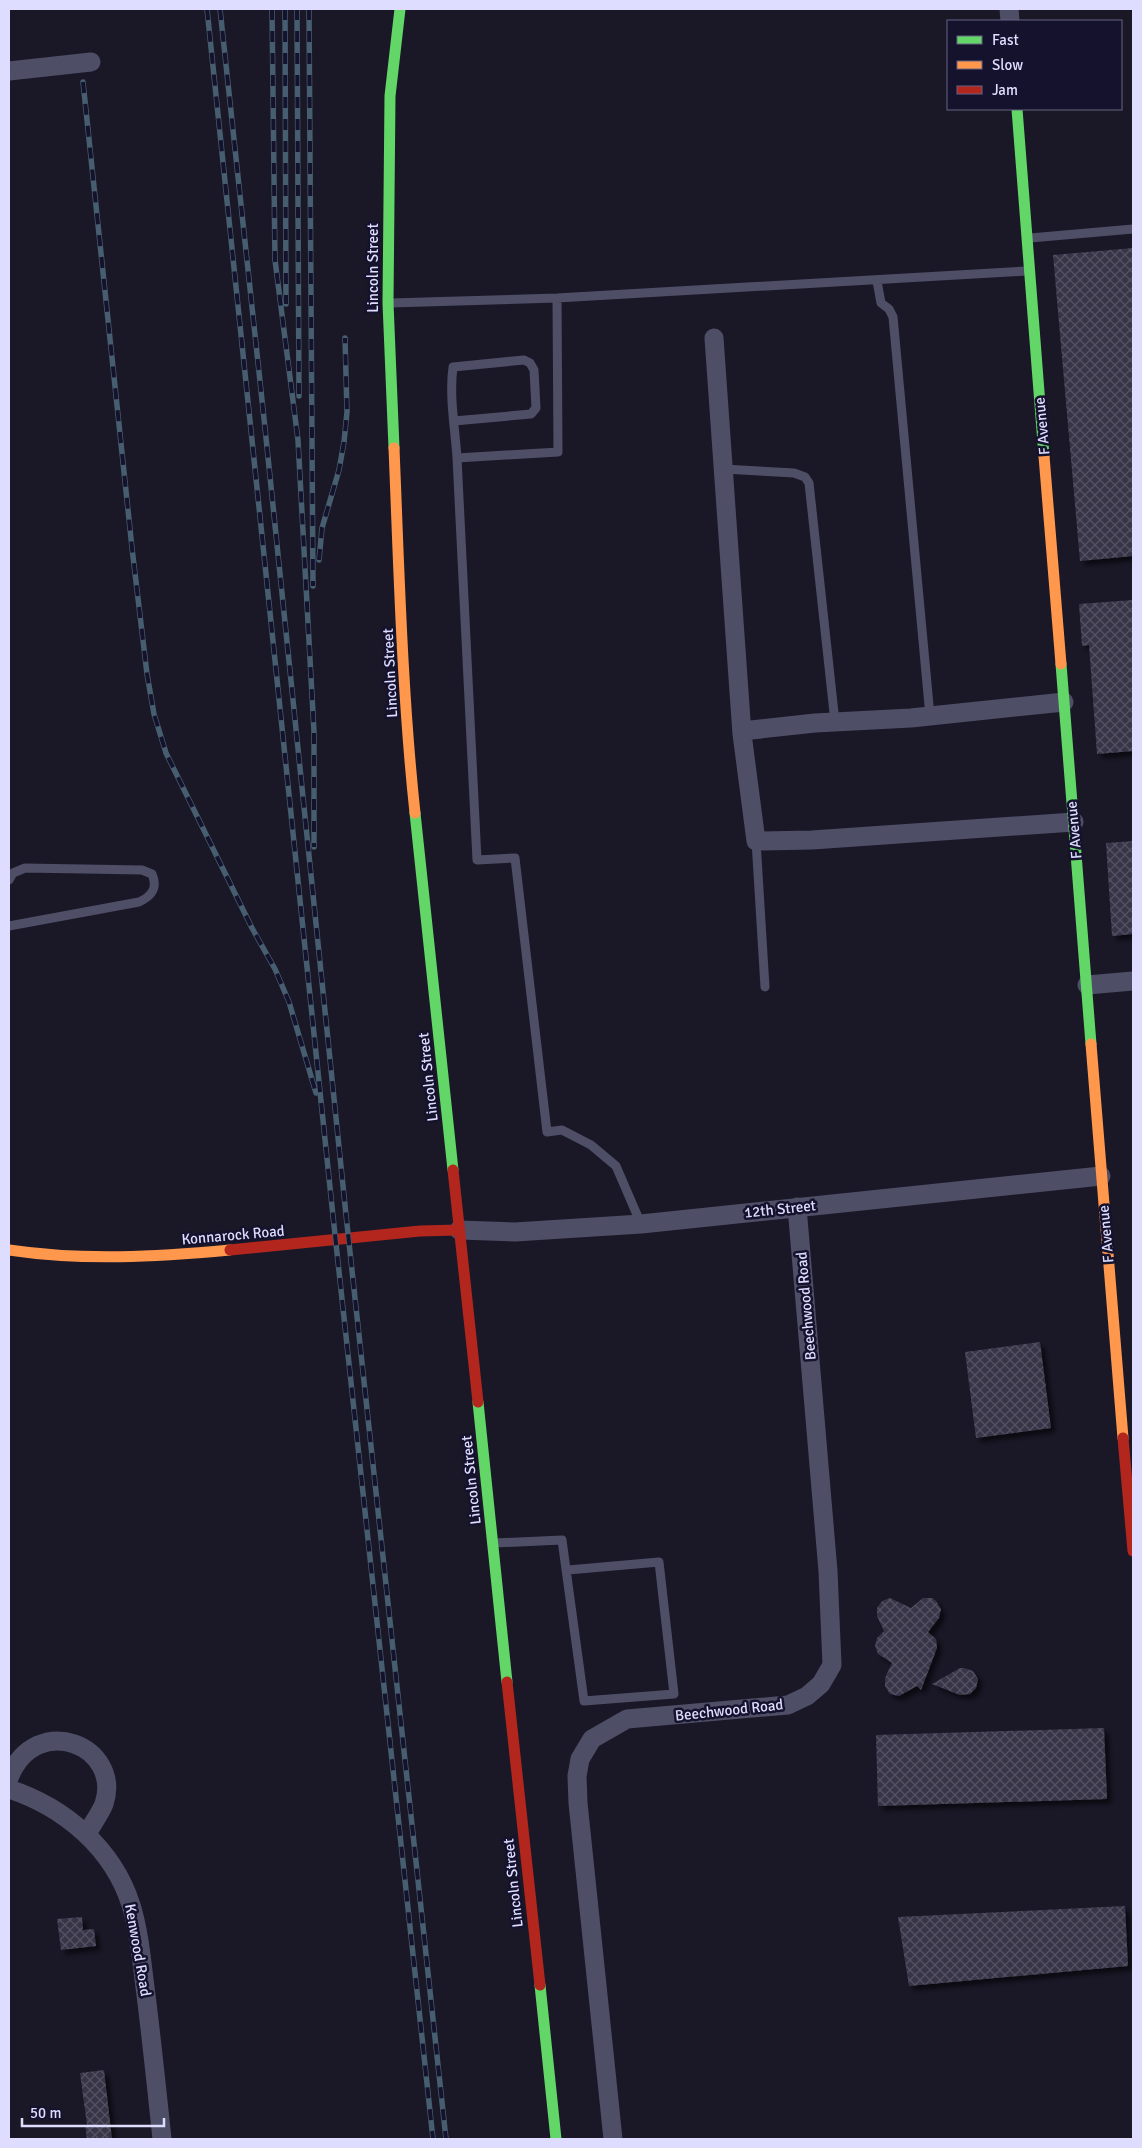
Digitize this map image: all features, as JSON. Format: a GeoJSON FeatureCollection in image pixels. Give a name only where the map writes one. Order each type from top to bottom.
{"type":"FeatureCollection","features":[{"type":"Feature","properties":{"kind":"main road","name":"Lincoln Street"},"geometry":{"type":"LineString","coordinates":[[400,9],[390,96],[388,303],[399,577],[410,765],[556,2139]]}},
{"type":"Feature","properties":{"kind":"main road","name":"F Avenue"},"geometry":{"type":"LineString","coordinates":[[1017,110],[1101,1176],[1133,1551]]}},
{"type":"Feature","properties":{"kind":"main road","name":"Konnarock Road"},"geometry":{"type":"LineString","coordinates":[[9,1250],[60,1257],[98,1259],[162,1256],[420,1231],[459,1230]]}},
{"type":"Feature","properties":{"kind":"street"},"geometry":{"type":"LineString","coordinates":[[9,71],[91,62]]}},
{"type":"Feature","properties":{"kind":"street"},"geometry":{"type":"LineString","coordinates":[[714,338],[742,731],[756,841],[812,840],[1074,822]]}},
{"type":"Feature","properties":{"kind":"street"},"geometry":{"type":"LineString","coordinates":[[742,731],[930,716],[1064,702]]}},
{"type":"Feature","properties":{"kind":"street"},"geometry":{"type":"LineString","coordinates":[[1087,985],[1133,981]]}},
{"type":"Feature","properties":{"kind":"street","name":"12th Street"},"geometry":{"type":"LineString","coordinates":[[459,1230],[515,1232],[641,1224],[1101,1176]]}},
{"type":"Feature","properties":{"kind":"street","name":"Beechwood Road"},"geometry":{"type":"LineString","coordinates":[[613,2139],[578,1803],[577,1776],[580,1759],[592,1739],[627,1719],[788,1705],[807,1696],[821,1684],[832,1665],[828,1571],[797,1208]]}},
{"type":"Feature","properties":{"kind":"street"},"geometry":{"type":"LineString","coordinates":[[9,1778],[21,1758],[36,1744],[48,1741],[69,1742],[85,1748],[98,1762],[106,1779],[104,1804],[87,1834]]}},
{"type":"Feature","properties":{"kind":"street","name":"Kenwood Road"},"geometry":{"type":"LineString","coordinates":[[9,1789],[53,1808],[87,1834],[115,1870],[125,1888],[132,1906],[139,1940],[162,2139]]}},
{"type":"Feature","properties":{"kind":"lane"},"geometry":{"type":"LineString","coordinates":[[1027,238],[1133,228]]}},
{"type":"Feature","properties":{"kind":"lane"},"geometry":{"type":"LineString","coordinates":[[388,303],[557,298],[1030,271]]}},
{"type":"Feature","properties":{"kind":"lane"},"geometry":{"type":"LineString","coordinates":[[877,280],[881,303],[889,309],[893,317],[930,716]]}},
{"type":"Feature","properties":{"kind":"lane"},"geometry":{"type":"LineString","coordinates":[[457,458],[558,452],[557,298]]}},
{"type":"Feature","properties":{"kind":"lane"},"geometry":{"type":"LineString","coordinates":[[454,421],[531,414],[536,408],[534,370],[530,363],[524,360],[453,366],[454,421],[477,860],[515,858],[547,1132],[562,1130],[591,1145],[616,1166],[641,1224]]}},
{"type":"Feature","properties":{"kind":"lane"},"geometry":{"type":"LineString","coordinates":[[723,469],[794,474],[805,477],[809,483],[836,722]]}},
{"type":"Feature","properties":{"kind":"lane"},"geometry":{"type":"LineString","coordinates":[[756,841],[765,988]]}},
{"type":"Feature","properties":{"kind":"lane"},"geometry":{"type":"LineString","coordinates":[[9,880],[13,873],[25,868],[142,870],[152,874],[155,882],[154,891],[148,898],[139,902],[9,926]]}},
{"type":"Feature","properties":{"kind":"lane"},"geometry":{"type":"LineString","coordinates":[[492,1544],[562,1540],[568,1570],[584,1702],[674,1694],[659,1562],[568,1570]]}},
{"type":"Feature","properties":{"kind":"building"},"geometry":{"type":"Polygon","coordinates":[[[1133,248],[1133,556],[1080,561],[1053,255],[1133,248]]]}},
{"type":"Feature","properties":{"kind":"building"},"geometry":{"type":"Polygon","coordinates":[[[1133,600],[1133,751],[1097,754],[1089,645],[1082,646],[1079,604],[1133,600]]]}},
{"type":"Feature","properties":{"kind":"building"},"geometry":{"type":"Polygon","coordinates":[[[1133,841],[1133,934],[1112,936],[1106,843],[1133,841]]]}},
{"type":"Feature","properties":{"kind":"building"},"geometry":{"type":"Polygon","coordinates":[[[1040,1342],[1051,1428],[976,1438],[965,1352],[1040,1342]]]}},
{"type":"Feature","properties":{"kind":"building"},"geometry":{"type":"Polygon","coordinates":[[[890,1598],[911,1608],[923,1598],[932,1598],[941,1609],[939,1618],[928,1632],[936,1639],[937,1648],[921,1690],[917,1686],[899,1696],[890,1694],[885,1686],[885,1678],[892,1663],[878,1654],[875,1646],[877,1638],[884,1631],[877,1616],[877,1608],[882,1601],[890,1598]]]}},
{"type":"Feature","properties":{"kind":"building"},"geometry":{"type":"Polygon","coordinates":[[[960,1668],[973,1671],[978,1679],[976,1688],[970,1694],[960,1695],[932,1684],[960,1668]]]}},
{"type":"Feature","properties":{"kind":"building"},"geometry":{"type":"Polygon","coordinates":[[[1104,1728],[1107,1799],[878,1806],[876,1735],[1104,1728]]]}},
{"type":"Feature","properties":{"kind":"building"},"geometry":{"type":"Polygon","coordinates":[[[1125,1906],[1128,1966],[909,1986],[898,1917],[1125,1906]]]}},
{"type":"Feature","properties":{"kind":"building"},"geometry":{"type":"Polygon","coordinates":[[[82,1917],[83,1930],[94,1929],[96,1946],[61,1950],[57,1919],[82,1917]]]}},
{"type":"Feature","properties":{"kind":"building"},"geometry":{"type":"Polygon","coordinates":[[[104,2070],[112,2139],[87,2139],[80,2073],[104,2070]]]}},
{"type":"Feature","properties":{"kind":"railway"},"geometry":{"type":"LineString","coordinates":[[207,9],[333,1216],[433,2139]]}},
{"type":"Feature","properties":{"kind":"railway"},"geometry":{"type":"LineString","coordinates":[[220,9],[346,1215],[446,2139]]}},
{"type":"Feature","properties":{"kind":"railway"},"geometry":{"type":"LineString","coordinates":[[272,9],[275,260],[298,440],[314,732],[314,847]]}},
{"type":"Feature","properties":{"kind":"railway"},"geometry":{"type":"LineString","coordinates":[[285,9],[286,304]]}},
{"type":"Feature","properties":{"kind":"railway"},"geometry":{"type":"LineString","coordinates":[[297,9],[299,396]]}},
{"type":"Feature","properties":{"kind":"railway"},"geometry":{"type":"LineString","coordinates":[[309,9],[313,586]]}},
{"type":"Feature","properties":{"kind":"railway"},"geometry":{"type":"LineString","coordinates":[[83,82],[132,548],[147,674],[154,714],[166,753],[252,928],[275,969],[289,1002],[316,1093]]}},
{"type":"Feature","properties":{"kind":"railway"},"geometry":{"type":"LineString","coordinates":[[319,560],[322,528],[339,470],[344,442],[347,412],[345,338]]}},
{"type":"Feature","properties":{"kind":"traffic: fast"},"geometry":{"type":"LineString","coordinates":[[394,448],[388,303],[390,96],[400,9]]}},
{"type":"Feature","properties":{"kind":"traffic: fast"},"geometry":{"type":"LineString","coordinates":[[1017,110],[1044,456]]}},
{"type":"Feature","properties":{"kind":"traffic: fast"},"geometry":{"type":"LineString","coordinates":[[1061,664],[1091,1044]]}},
{"type":"Feature","properties":{"kind":"traffic: fast"},"geometry":{"type":"LineString","coordinates":[[415,813],[453,1170]]}},
{"type":"Feature","properties":{"kind":"traffic: fast"},"geometry":{"type":"LineString","coordinates":[[478,1402],[507,1682]]}},
{"type":"Feature","properties":{"kind":"traffic: fast"},"geometry":{"type":"LineString","coordinates":[[540,1985],[556,2139]]}},
{"type":"Feature","properties":{"kind":"traffic: slow"},"geometry":{"type":"LineString","coordinates":[[394,448],[404,676],[415,813]]}},
{"type":"Feature","properties":{"kind":"traffic: slow"},"geometry":{"type":"LineString","coordinates":[[1044,456],[1061,664]]}},
{"type":"Feature","properties":{"kind":"traffic: slow"},"geometry":{"type":"LineString","coordinates":[[1091,1044],[1123,1438]]}},
{"type":"Feature","properties":{"kind":"traffic: slow"},"geometry":{"type":"LineString","coordinates":[[9,1250],[92,1257],[230,1250]]}},
{"type":"Feature","properties":{"kind":"traffic: jam"},"geometry":{"type":"LineString","coordinates":[[453,1170],[478,1402]]}},
{"type":"Feature","properties":{"kind":"traffic: jam"},"geometry":{"type":"LineString","coordinates":[[230,1250],[420,1231],[459,1230]]}},
{"type":"Feature","properties":{"kind":"traffic: jam"},"geometry":{"type":"LineString","coordinates":[[1123,1438],[1133,1551]]}},
{"type":"Feature","properties":{"kind":"traffic: jam"},"geometry":{"type":"LineString","coordinates":[[507,1682],[540,1985]]}}]}
